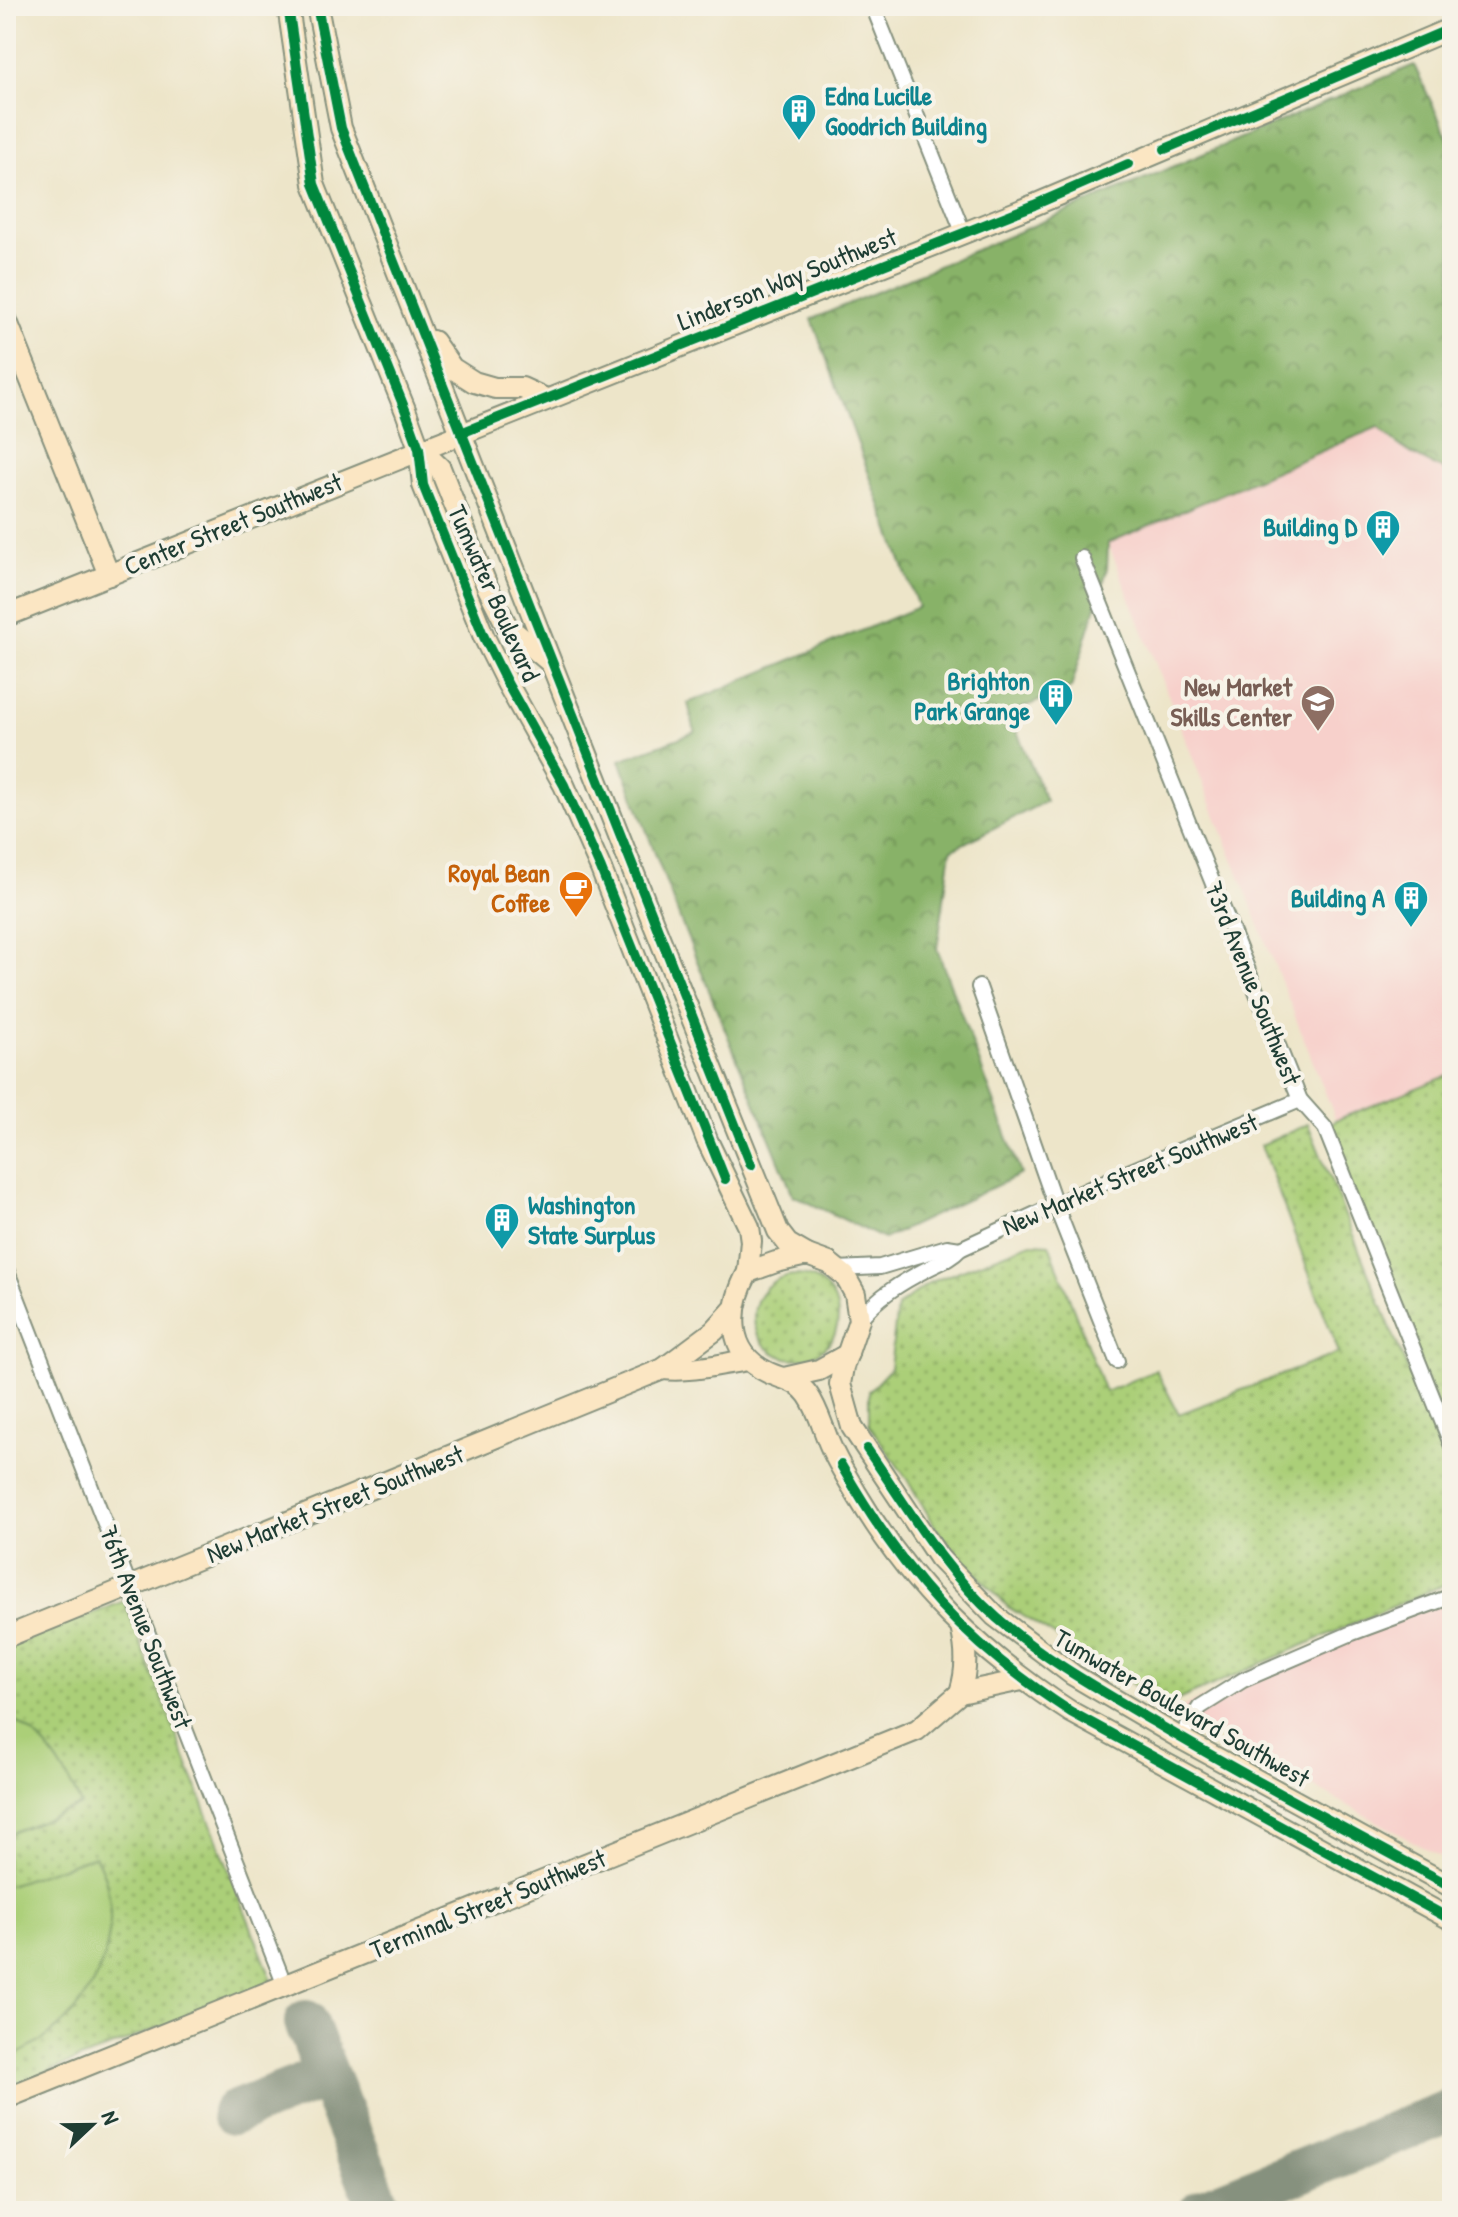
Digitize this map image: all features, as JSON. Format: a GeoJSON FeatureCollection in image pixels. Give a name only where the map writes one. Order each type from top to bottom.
{"type":"FeatureCollection","features":[{"type":"Feature","properties":{"kind":"main road","name":"Tumwater Boulevard"},"geometry":{"type":"LineString","coordinates":[[288,6],[314,184],[419,448],[423,485],[484,637],[564,785],[601,869],[707,1140],[749,1227],[748,1272]]}},
{"type":"Feature","properties":{"kind":"main road","name":"Tumwater Boulevard"},"geometry":{"type":"LineString","coordinates":[[317,6],[341,128],[778,1231],[788,1244],[807,1255]]}},
{"type":"Feature","properties":{"kind":"main road","name":"Linderson Way Southwest"},"geometry":{"type":"LineString","coordinates":[[461,433],[963,232],[1452,28]]}},
{"type":"Feature","properties":{"kind":"main road"},"geometry":{"type":"LineString","coordinates":[[6,319],[109,575]]}},
{"type":"Feature","properties":{"kind":"main road"},"geometry":{"type":"LineString","coordinates":[[423,336],[434,341],[452,368],[474,382],[495,388],[522,388],[546,399]]}},
{"type":"Feature","properties":{"kind":"main road","name":"Center Street Southwest"},"geometry":{"type":"LineString","coordinates":[[6,616],[461,433]]}},
{"type":"Feature","properties":{"kind":"main road"},"geometry":{"type":"LineString","coordinates":[[419,448],[440,468],[487,586],[507,626],[552,664]]}},
{"type":"Feature","properties":{"kind":"main road"},"geometry":{"type":"LineString","coordinates":[[807,1255],[821,1259],[845,1276],[855,1294],[859,1320],[848,1354],[819,1370],[784,1378],[764,1371],[748,1360],[734,1329],[733,1310],[748,1272],[807,1255]]}},
{"type":"Feature","properties":{"kind":"main road","name":"New Market Street Southwest"},"geometry":{"type":"LineString","coordinates":[[6,1637],[663,1369],[714,1331],[733,1310]]}},
{"type":"Feature","properties":{"kind":"main road","name":"Tumwater Boulevard Southwest"},"geometry":{"type":"LineString","coordinates":[[848,1354],[841,1376],[841,1394],[852,1427],[939,1558],[995,1616],[1073,1675],[1180,1738],[1452,1887]]}},
{"type":"Feature","properties":{"kind":"main road","name":"New Market Street Southwest"},"geometry":{"type":"LineString","coordinates":[[663,1369],[685,1371],[748,1360]]}},
{"type":"Feature","properties":{"kind":"main road","name":"Tumwater Boulevard Southwest"},"geometry":{"type":"LineString","coordinates":[[784,1378],[801,1386],[810,1397],[831,1449],[896,1554],[961,1627],[1022,1680],[1071,1712],[1452,1920]]}},
{"type":"Feature","properties":{"kind":"main road"},"geometry":{"type":"LineString","coordinates":[[960,1693],[966,1674],[966,1646],[961,1627]]}},
{"type":"Feature","properties":{"kind":"main road","name":"Terminal Street Southwest"},"geometry":{"type":"LineString","coordinates":[[6,2098],[917,1730],[960,1693],[1022,1680]]}},
{"type":"Feature","properties":{"kind":"street"},"geometry":{"type":"LineString","coordinates":[[873,6],[963,232]]}},
{"type":"Feature","properties":{"kind":"street","name":"73rd Avenue Southwest"},"geometry":{"type":"LineString","coordinates":[[1082,558],[1300,1100],[1325,1128],[1452,1446]]}},
{"type":"Feature","properties":{"kind":"street"},"geometry":{"type":"LineString","coordinates":[[979,987],[1055,1204],[1117,1361]]}},
{"type":"Feature","properties":{"kind":"street","name":"New Market Street Southwest"},"geometry":{"type":"LineString","coordinates":[[859,1320],[879,1298],[952,1258],[960,1249],[1055,1204],[1300,1100]]}},
{"type":"Feature","properties":{"kind":"street","name":"New Market Street Southwest"},"geometry":{"type":"LineString","coordinates":[[837,1269],[880,1267],[947,1247],[960,1249]]}},
{"type":"Feature","properties":{"kind":"street","name":"76th Avenue Southwest"},"geometry":{"type":"LineString","coordinates":[[6,1269],[285,1986]]}},
{"type":"Feature","properties":{"kind":"street"},"geometry":{"type":"LineString","coordinates":[[1180,1738],[1200,1707],[1243,1680],[1352,1633],[1452,1596]]}},
{"type":"Feature","properties":{"kind":"shaded area","name":"New Market Skills Center"},"geometry":{"type":"Polygon","coordinates":[[[1378,427],[1394,444],[1426,463],[1452,473],[1452,1074],[1336,1120],[1108,543],[1378,427]]]}},
{"type":"Feature","properties":{"kind":"shaded area"},"geometry":{"type":"Polygon","coordinates":[[[1452,1593],[1452,1863],[1175,1710],[1452,1593]]]}},
{"type":"Feature","properties":{"kind":"green space"},"geometry":{"type":"Polygon","coordinates":[[[1414,65],[1452,147],[1452,473],[1412,454],[1378,427],[1108,543],[1107,570],[1071,688],[1009,713],[1046,801],[951,850],[937,949],[1021,1174],[884,1239],[793,1195],[681,922],[620,760],[695,732],[688,703],[918,607],[812,319],[1414,65]]]}},
{"type":"Feature","properties":{"kind":"green space"},"geometry":{"type":"Polygon","coordinates":[[[1452,1074],[1452,1446],[1325,1128],[1336,1120],[1452,1074]]]}},
{"type":"Feature","properties":{"kind":"green space"},"geometry":{"type":"Polygon","coordinates":[[[1308,1124],[1452,1480],[1452,1581],[1166,1705],[1008,1607],[940,1535],[909,1482],[869,1425],[869,1391],[890,1369],[897,1307],[929,1283],[1031,1243],[1049,1244],[1105,1392],[1156,1370],[1179,1414],[1339,1353],[1261,1145],[1308,1124]]]}},
{"type":"Feature","properties":{"kind":"green space"},"geometry":{"type":"Polygon","coordinates":[[[796,1275],[812,1278],[826,1287],[835,1301],[838,1317],[835,1333],[826,1347],[812,1356],[796,1359],[780,1356],[766,1347],[757,1333],[754,1317],[757,1301],[766,1287],[780,1278],[796,1275]]]}},
{"type":"Feature","properties":{"kind":"green space"},"geometry":{"type":"Polygon","coordinates":[[[124,1601],[273,1983],[6,2088],[6,1648],[124,1601]]]}},
{"type":"Feature","properties":{"kind":"green space"},"geometry":{"type":"Polygon","coordinates":[[[6,1716],[42,1742],[81,1805],[6,1835],[6,1716]]]}},
{"type":"Feature","properties":{"kind":"green space"},"geometry":{"type":"Polygon","coordinates":[[[95,1856],[105,1880],[110,1905],[107,1945],[101,1967],[79,2006],[64,2022],[46,2037],[6,2059],[6,1886],[95,1856]]]}},
{"type":"Feature","properties":{"kind":"taxiway"},"geometry":{"type":"LineString","coordinates":[[306,2022],[381,2211]]}},
{"type":"Feature","properties":{"kind":"taxiway"},"geometry":{"type":"LineString","coordinates":[[233,2113],[327,2076]]}},
{"type":"Feature","properties":{"kind":"taxiway"},"geometry":{"type":"LineString","coordinates":[[1201,2211],[1452,2110]]}},
{"type":"Feature","properties":{"kind":"cycle path"},"geometry":{"type":"LineString","coordinates":[[288,6],[314,184],[406,412],[419,448],[423,485],[484,637],[564,785],[601,869],[725,1179]]}},
{"type":"Feature","properties":{"kind":"cycle path"},"geometry":{"type":"LineString","coordinates":[[317,6],[341,128],[751,1165]]}},
{"type":"Feature","properties":{"kind":"cycle path"},"geometry":{"type":"LineString","coordinates":[[1165,149],[1452,28]]}},
{"type":"Feature","properties":{"kind":"cycle path"},"geometry":{"type":"LineString","coordinates":[[461,433],[1034,205],[1128,164]]}},
{"type":"Feature","properties":{"kind":"cycle path"},"geometry":{"type":"LineString","coordinates":[[867,1449],[927,1538],[960,1580],[997,1618],[1034,1647],[1093,1686],[1191,1743],[1452,1887]]}},
{"type":"Feature","properties":{"kind":"cycle path"},"geometry":{"type":"LineString","coordinates":[[841,1465],[888,1540],[913,1573],[968,1633],[1033,1686],[1071,1712],[1452,1920]]}},
{"type":"Feature","properties":{"kind":"place","name":"Edna Lucille Goodrich Building"},"geometry":{"type":"Point","coordinates":[799,142]}},
{"type":"Feature","properties":{"kind":"place","name":"Building D"},"geometry":{"type":"Point","coordinates":[1383,558]}},
{"type":"Feature","properties":{"kind":"place","name":"Brighton Park Grange"},"geometry":{"type":"Point","coordinates":[1056,727]}},
{"type":"Feature","properties":{"kind":"place","name":"New Market Skills Center"},"geometry":{"type":"Point","coordinates":[1318,733]}},
{"type":"Feature","properties":{"kind":"place","name":"Royal Bean Coffee"},"geometry":{"type":"Point","coordinates":[576,919]}},
{"type":"Feature","properties":{"kind":"place","name":"Building A"},"geometry":{"type":"Point","coordinates":[1411,929]}},
{"type":"Feature","properties":{"kind":"place","name":"Washington State Surplus"},"geometry":{"type":"Point","coordinates":[502,1251]}}]}
